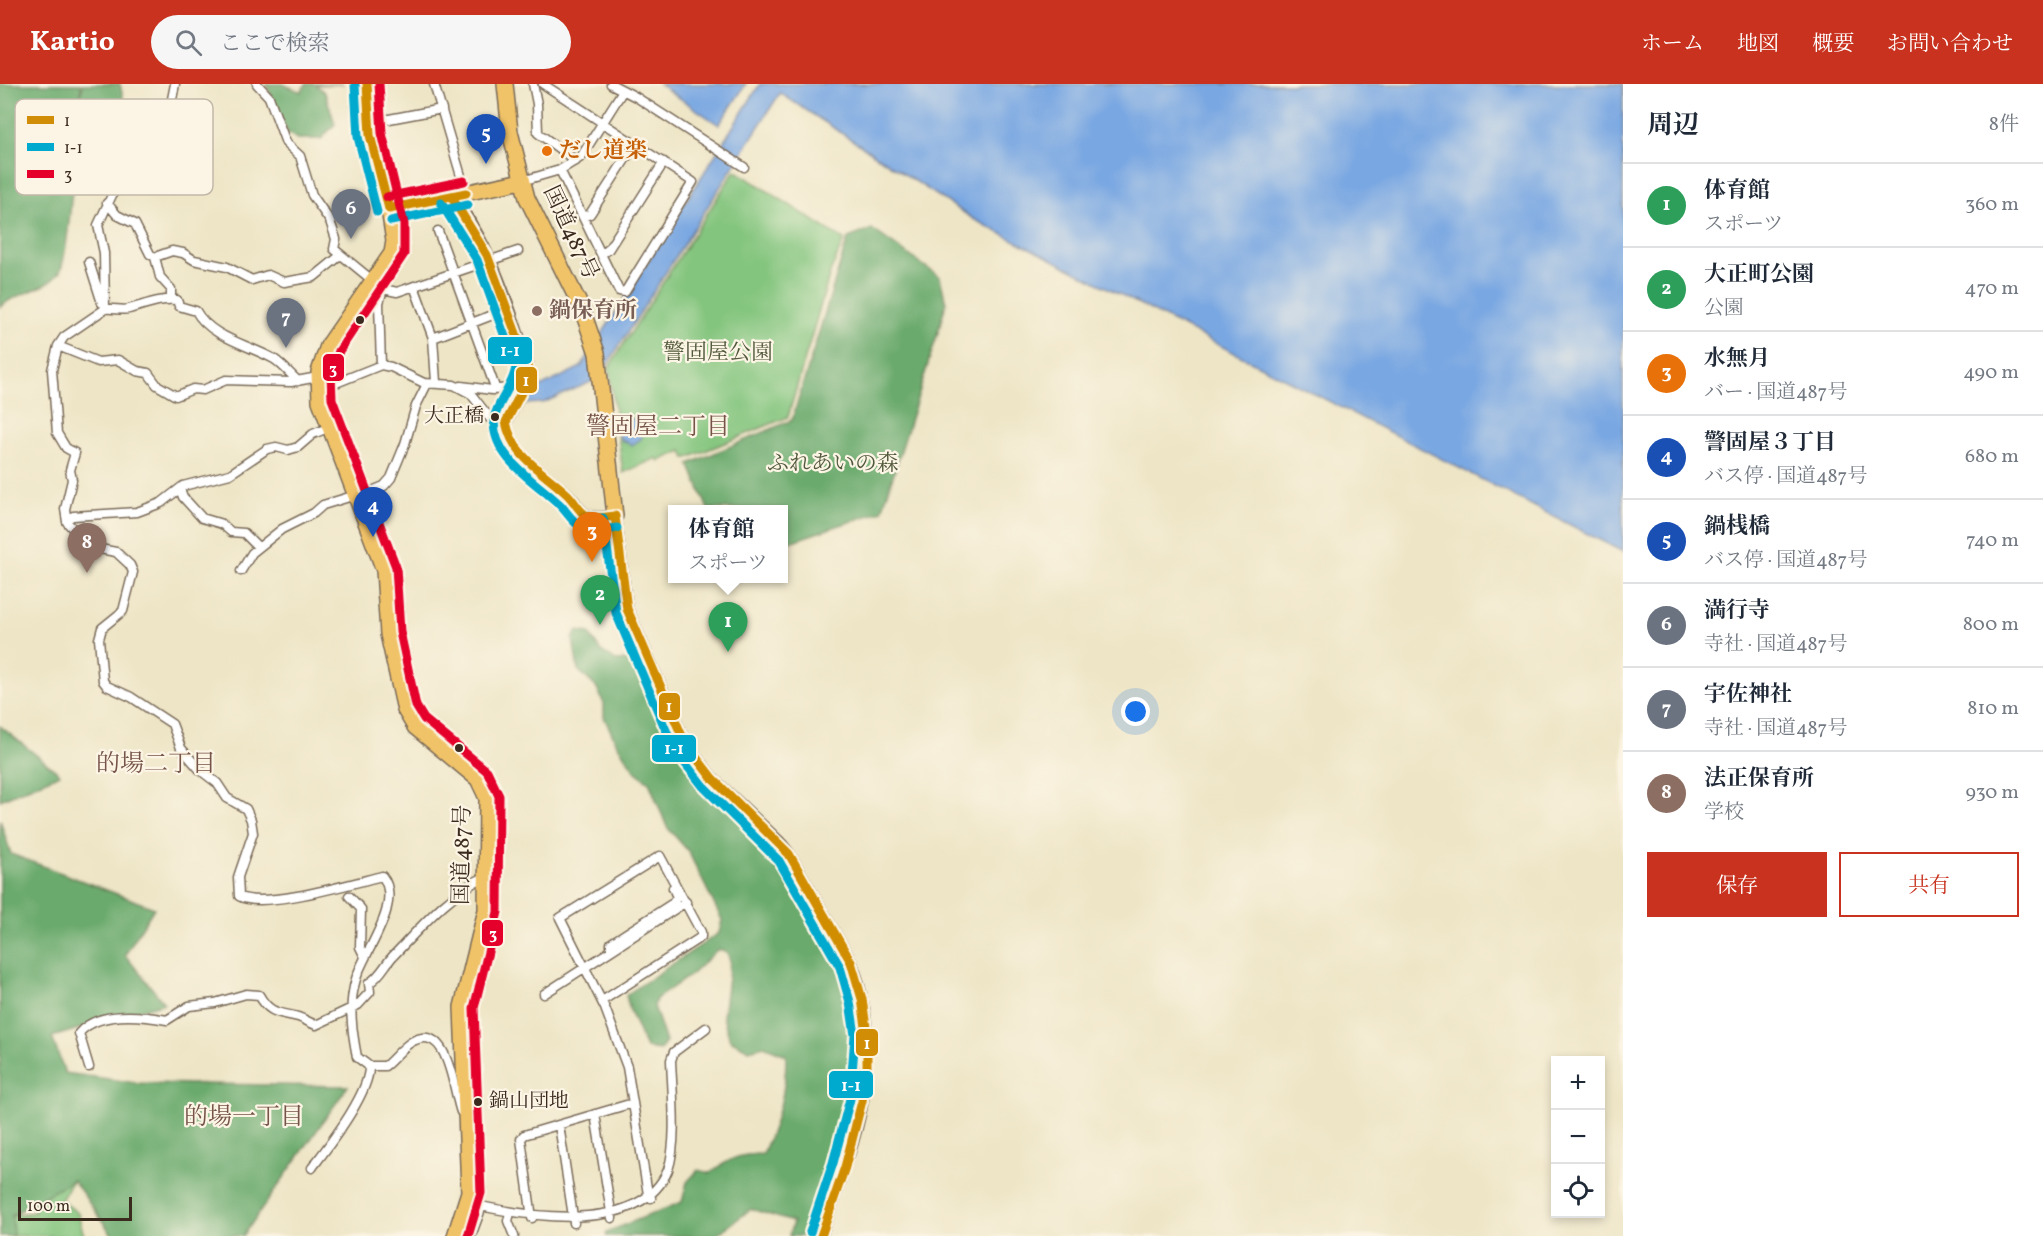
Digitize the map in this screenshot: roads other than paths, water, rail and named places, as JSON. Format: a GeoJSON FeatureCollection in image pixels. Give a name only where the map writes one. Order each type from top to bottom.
{"type":"FeatureCollection","features":[{"type":"Feature","properties":{"kind":"highway","name":"国道487号"},"geometry":{"type":"LineString","coordinates":[[505,84],[510,132],[527,198],[591,333],[602,384],[615,516]]}},
{"type":"Feature","properties":{"kind":"highway","name":"国道487号"},"geometry":{"type":"LineString","coordinates":[[455,1236],[475,1204],[466,1126],[462,1007],[486,910],[487,798],[478,779],[415,727],[405,710],[388,634],[384,570],[320,401],[318,378],[321,361],[328,346],[379,285],[392,253],[394,241],[389,209],[522,181]]}},
{"type":"Feature","properties":{"kind":"street"},"geometry":{"type":"LineString","coordinates":[[172,99],[175,84]]}},
{"type":"Feature","properties":{"kind":"street"},"geometry":{"type":"LineString","coordinates":[[257,84],[270,97],[286,143],[300,156],[312,195],[330,221],[336,239],[334,249],[379,285],[397,292],[518,251]]}},
{"type":"Feature","properties":{"kind":"street"},"geometry":{"type":"LineString","coordinates":[[367,84],[368,123],[389,209]]}},
{"type":"Feature","properties":{"kind":"street"},"geometry":{"type":"LineString","coordinates":[[434,84],[459,194],[466,215],[489,260],[528,366],[524,386],[508,413],[507,430],[521,453],[570,497],[584,516],[593,518],[615,516],[627,609],[685,743],[712,778],[789,854],[851,962],[858,981],[866,1011],[868,1074],[862,1108],[821,1236]]}},
{"type":"Feature","properties":{"kind":"street"},"geometry":{"type":"LineString","coordinates":[[533,84],[537,104],[538,133],[576,161]]}},
{"type":"Feature","properties":{"kind":"street"},"geometry":{"type":"LineString","coordinates":[[543,84],[693,182],[625,292],[619,291],[560,170]]}},
{"type":"Feature","properties":{"kind":"street"},"geometry":{"type":"LineString","coordinates":[[611,84],[622,92],[636,97],[741,165]]}},
{"type":"Feature","properties":{"kind":"street"},"geometry":{"type":"LineString","coordinates":[[522,181],[560,170],[576,161],[622,92]]}},
{"type":"Feature","properties":{"kind":"street"},"geometry":{"type":"LineString","coordinates":[[368,123],[441,109]]}},
{"type":"Feature","properties":{"kind":"street"},"geometry":{"type":"LineString","coordinates":[[583,217],[590,214],[635,144]]}},
{"type":"Feature","properties":{"kind":"street"},"geometry":{"type":"LineString","coordinates":[[601,254],[608,250],[664,162]]}},
{"type":"Feature","properties":{"kind":"street"},"geometry":{"type":"LineString","coordinates":[[112,195],[98,225],[104,253],[104,306],[96,317],[69,332],[58,346],[52,370],[57,433],[66,448],[75,453],[69,470],[72,480],[65,509],[67,519],[89,547],[116,552],[124,557],[133,572],[123,611],[102,628],[99,639],[103,681],[107,686],[131,697],[171,724],[181,748],[200,770],[217,783],[227,798],[246,809],[253,833],[238,877],[239,896],[244,899],[276,900],[382,876],[390,897],[385,915],[356,980],[351,1008],[357,1057],[369,1066],[385,1066],[416,1040],[425,1037],[435,1040],[446,1058],[466,1126]]}},
{"type":"Feature","properties":{"kind":"street"},"geometry":{"type":"LineString","coordinates":[[107,203],[117,215],[135,224],[150,254],[154,256],[160,277],[171,289],[171,299]]}},
{"type":"Feature","properties":{"kind":"street"},"geometry":{"type":"LineString","coordinates":[[438,231],[496,390]]}},
{"type":"Feature","properties":{"kind":"street"},"geometry":{"type":"LineString","coordinates":[[154,256],[172,251],[183,253],[194,260],[227,267],[252,280],[268,275],[284,282],[314,277],[341,255]]}},
{"type":"Feature","properties":{"kind":"street"},"geometry":{"type":"LineString","coordinates":[[90,262],[104,306]]}},
{"type":"Feature","properties":{"kind":"street"},"geometry":{"type":"LineString","coordinates":[[379,285],[381,365]]}},
{"type":"Feature","properties":{"kind":"street"},"geometry":{"type":"LineString","coordinates":[[241,571],[242,566],[258,548],[282,529],[314,513],[323,505],[384,486],[391,478],[405,444],[416,406],[432,383],[433,338],[414,286]]}},
{"type":"Feature","properties":{"kind":"street"},"geometry":{"type":"LineString","coordinates":[[104,306],[127,310],[171,299],[177,300],[179,306],[196,310],[204,323],[236,343],[277,361],[298,381]]}},
{"type":"Feature","properties":{"kind":"street"},"geometry":{"type":"LineString","coordinates":[[433,338],[508,309]]}},
{"type":"Feature","properties":{"kind":"street"},"geometry":{"type":"LineString","coordinates":[[58,346],[98,362],[118,360],[137,371],[148,373],[157,385],[176,396],[193,389],[203,390],[226,380],[249,383],[318,378],[336,383],[381,365],[432,383],[496,390],[524,386]]}},
{"type":"Feature","properties":{"kind":"street"},"geometry":{"type":"LineString","coordinates":[[454,385],[471,394],[495,425],[507,430]]}},
{"type":"Feature","properties":{"kind":"street"},"geometry":{"type":"LineString","coordinates":[[67,519],[73,516],[137,512],[160,503],[180,489],[230,474],[267,449],[288,450],[298,447],[313,434],[330,427]]}},
{"type":"Feature","properties":{"kind":"street"},"geometry":{"type":"LineString","coordinates":[[180,489],[183,497],[202,518],[222,524],[231,532],[244,533],[258,548]]}},
{"type":"Feature","properties":{"kind":"street"},"geometry":{"type":"LineString","coordinates":[[602,1001],[701,937],[666,862],[660,856],[560,918],[602,1001],[627,1067],[648,1194],[651,1198]]}},
{"type":"Feature","properties":{"kind":"street"},"geometry":{"type":"LineString","coordinates":[[611,950],[610,943],[673,903],[677,897],[664,870],[666,862]]}},
{"type":"Feature","properties":{"kind":"street"},"geometry":{"type":"LineString","coordinates":[[89,1067],[79,1033],[97,1021],[145,1016],[167,1020],[189,1006],[215,1003],[246,994],[259,995],[268,1007],[285,1017],[297,1017],[316,1025],[364,1001],[370,992],[369,983],[377,978],[394,955],[455,893],[487,876]]}},
{"type":"Feature","properties":{"kind":"street"},"geometry":{"type":"LineString","coordinates":[[349,896],[361,909],[360,947],[365,957]]}},
{"type":"Feature","properties":{"kind":"street"},"geometry":{"type":"LineString","coordinates":[[544,994],[686,902]]}},
{"type":"Feature","properties":{"kind":"street"},"geometry":{"type":"LineString","coordinates":[[471,1236],[475,1204],[532,1218],[574,1223],[612,1218],[632,1212],[651,1198],[669,1169],[672,1137],[671,1060],[674,1052],[706,1028]]}},
{"type":"Feature","properties":{"kind":"street"},"geometry":{"type":"LineString","coordinates":[[312,1168],[345,1122],[369,1076],[369,1066]]}},
{"type":"Feature","properties":{"kind":"street"},"geometry":{"type":"LineString","coordinates":[[532,1218],[521,1139],[524,1135],[633,1103]]}},
{"type":"Feature","properties":{"kind":"street"},"geometry":{"type":"LineString","coordinates":[[595,1114],[612,1218]]}},
{"type":"Feature","properties":{"kind":"street"},"geometry":{"type":"LineString","coordinates":[[559,1125],[574,1223]]}},
{"type":"Feature","properties":{"kind":"street"},"geometry":{"type":"LineString","coordinates":[[510,1213],[508,1221],[514,1236]]}},
{"type":"Feature","properties":{"kind":"water"},"geometry":{"type":"Polygon","coordinates":[[[659,84],[746,84],[719,125],[659,84]]]}},
{"type":"Feature","properties":{"kind":"water"},"geometry":{"type":"Polygon","coordinates":[[[760,84],[1623,84],[1623,552],[975,220],[780,93],[598,379],[543,403],[525,404],[530,392],[581,367],[760,84]]]}},
{"type":"Feature","properties":{"kind":"water"},"geometry":{"type":"Polygon","coordinates":[[[631,418],[643,426],[641,439],[632,445],[621,440],[618,433],[624,421],[631,418]]]}},
{"type":"Feature","properties":{"kind":"place","name":"だし道楽"},"geometry":{"type":"Point","coordinates":[547,151]}},
{"type":"Feature","properties":{"kind":"place","name":"鍋桟橋"},"geometry":{"type":"Point","coordinates":[486,164]}},
{"type":"Feature","properties":{"kind":"place","name":"満行寺"},"geometry":{"type":"Point","coordinates":[351,239]}},
{"type":"Feature","properties":{"kind":"place","name":"鍋保育所"},"geometry":{"type":"Point","coordinates":[537,311]}},
{"type":"Feature","properties":{"kind":"place","name":"宇佐神社"},"geometry":{"type":"Point","coordinates":[286,348]}},
{"type":"Feature","properties":{"kind":"place","name":"大正橋"},"geometry":{"type":"Point","coordinates":[495,417]}},
{"type":"Feature","properties":{"kind":"place","name":"警固屋３丁目"},"geometry":{"type":"Point","coordinates":[373,537]}},
{"type":"Feature","properties":{"kind":"place","name":"水無月"},"geometry":{"type":"Point","coordinates":[592,562]}},
{"type":"Feature","properties":{"kind":"place","name":"法正保育所"},"geometry":{"type":"Point","coordinates":[87,573]}},
{"type":"Feature","properties":{"kind":"place","name":"大正町公園"},"geometry":{"type":"Point","coordinates":[600,625]}},
{"type":"Feature","properties":{"kind":"place","name":"体育館"},"geometry":{"type":"Point","coordinates":[728,652]}},
{"type":"Feature","properties":{"kind":"place","name":"鍋山団地"},"geometry":{"type":"Point","coordinates":[478,1102]}},
{"type":"Feature","properties":{"kind":"district","name":"警固屋二丁目"},"geometry":{"type":"Point","coordinates":[658,428]}},
{"type":"Feature","properties":{"kind":"district","name":"的場二丁目"},"geometry":{"type":"Point","coordinates":[156,765]}},
{"type":"Feature","properties":{"kind":"district","name":"的場一丁目"},"geometry":{"type":"Point","coordinates":[244,1118]}},
{"type":"Feature","properties":{"kind":"park label","name":"警固屋公園"},"geometry":{"type":"Point","coordinates":[718,353]}},
{"type":"Feature","properties":{"kind":"park label","name":"ふれあいの森"},"geometry":{"type":"Point","coordinates":[833,464]}}]}
